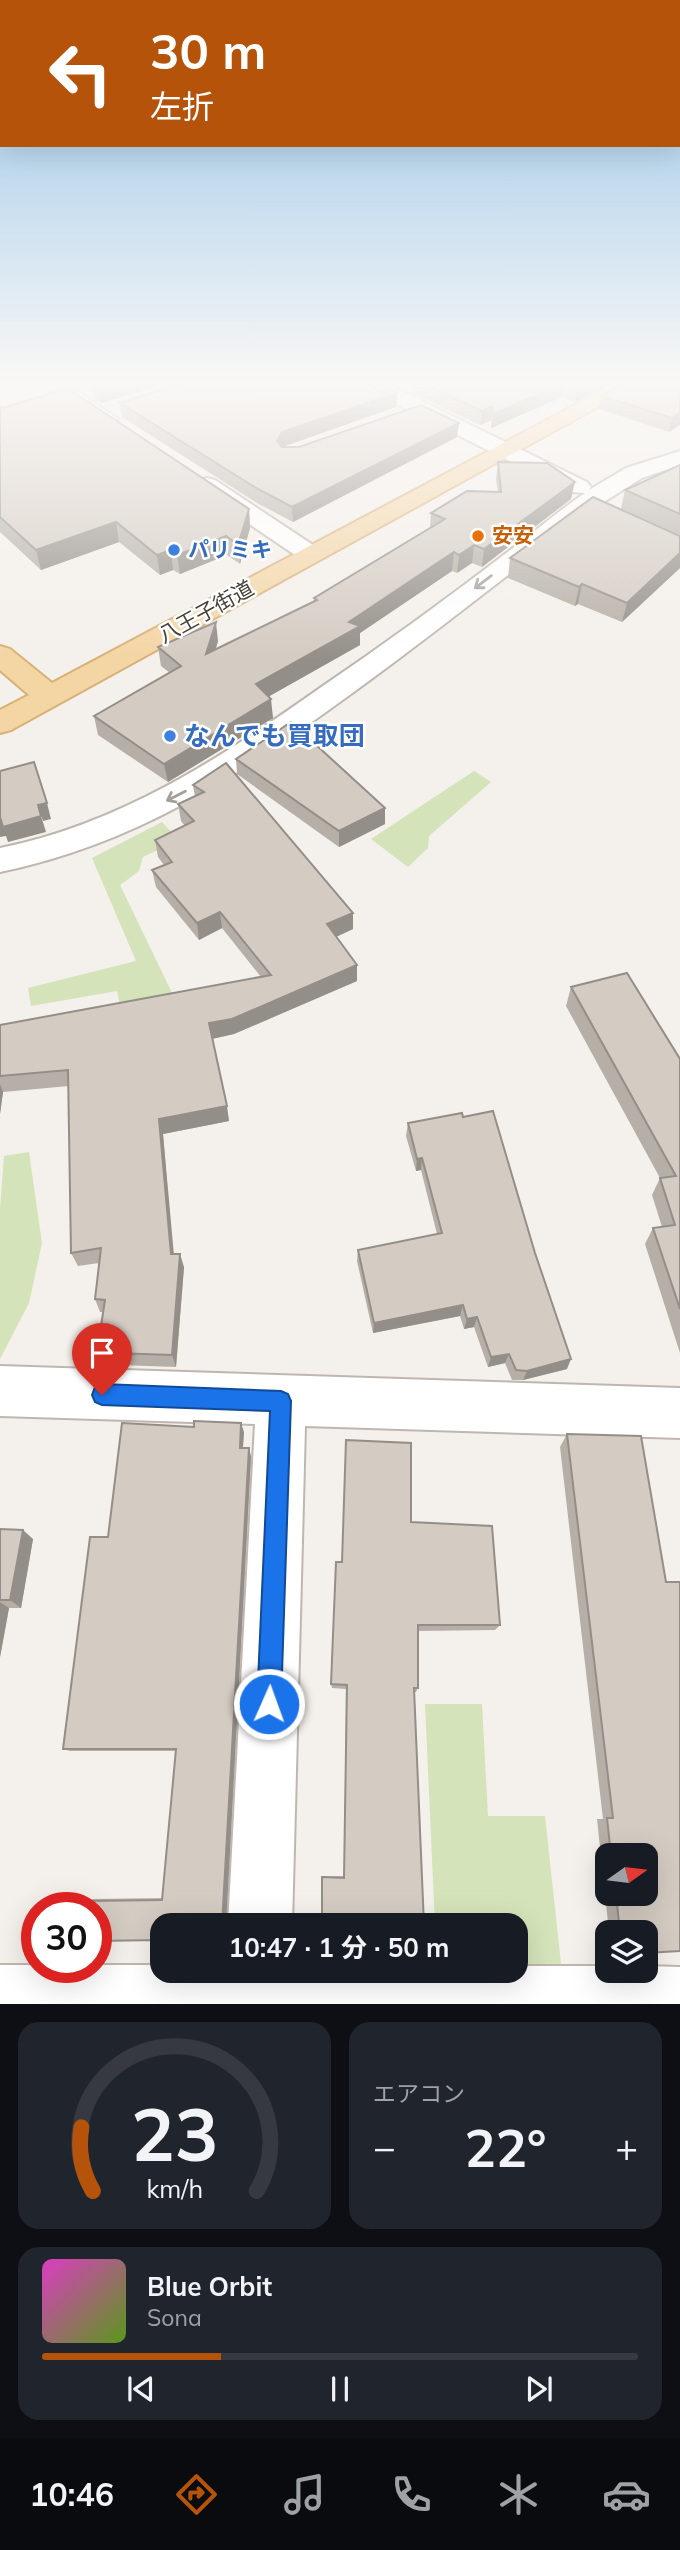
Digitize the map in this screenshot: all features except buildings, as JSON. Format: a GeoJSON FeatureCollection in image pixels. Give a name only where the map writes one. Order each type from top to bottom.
{"type":"FeatureCollection","features":[{"type":"Feature","properties":{"kind":"main road","name":"八王子街道"},"geometry":{"type":"LineString","coordinates":[[0,723],[461,475]]}},
{"type":"Feature","properties":{"kind":"main road"},"geometry":{"type":"LineString","coordinates":[[0,654],[49,696]]}},
{"type":"Feature","properties":{"kind":"street"},"geometry":{"type":"LineString","coordinates":[[190,475],[310,554]]}},
{"type":"Feature","properties":{"kind":"street"},"geometry":{"type":"LineString","coordinates":[[549,475],[604,507]]}},
{"type":"Feature","properties":{"kind":"street"},"geometry":{"type":"LineString","coordinates":[[0,860],[109,830],[203,783],[649,475]]}},
{"type":"Feature","properties":{"kind":"street"},"geometry":{"type":"LineString","coordinates":[[0,1391],[680,1413]]}},
{"type":"Feature","properties":{"kind":"street"},"geometry":{"type":"LineString","coordinates":[[260,1913],[281,1401]]}},
{"type":"Feature","properties":{"kind":"street"},"geometry":{"type":"LineString","coordinates":[[12,2000],[258,1985],[542,2002],[680,2000]]}},
{"type":"Feature","properties":{"kind":"green space"},"geometry":{"type":"Polygon","coordinates":[[[474,771],[491,782],[429,836],[428,848],[408,867],[371,839],[474,771]]]}},
{"type":"Feature","properties":{"kind":"green space"},"geometry":{"type":"Polygon","coordinates":[[[162,822],[179,840],[143,857],[139,871],[120,885],[173,995],[128,1046],[117,991],[31,1006],[28,988],[136,961],[92,858],[162,822]]]}},
{"type":"Feature","properties":{"kind":"green space"},"geometry":{"type":"Polygon","coordinates":[[[29,1152],[42,1243],[29,1303],[0,1359],[0,1209],[4,1156],[29,1152]]]}},
{"type":"Feature","properties":{"kind":"green space"},"geometry":{"type":"Polygon","coordinates":[[[425,1704],[482,1704],[488,1816],[545,1816],[562,1973],[528,1971],[528,1913],[434,1913],[425,1704]]]}},
{"type":"Feature","properties":{"kind":"place","name":"安安"},"geometry":{"type":"Point","coordinates":[478,536]}},
{"type":"Feature","properties":{"kind":"place","name":"パリミキ"},"geometry":{"type":"Point","coordinates":[174,550]}},
{"type":"Feature","properties":{"kind":"place","name":"なんでも買取団"},"geometry":{"type":"Point","coordinates":[170,736]}},
{"type":"Feature","properties":{"kind":"route"},"geometry":{"type":"LineString","coordinates":[[102,1395],[281,1401],[269,1704]]}}]}
